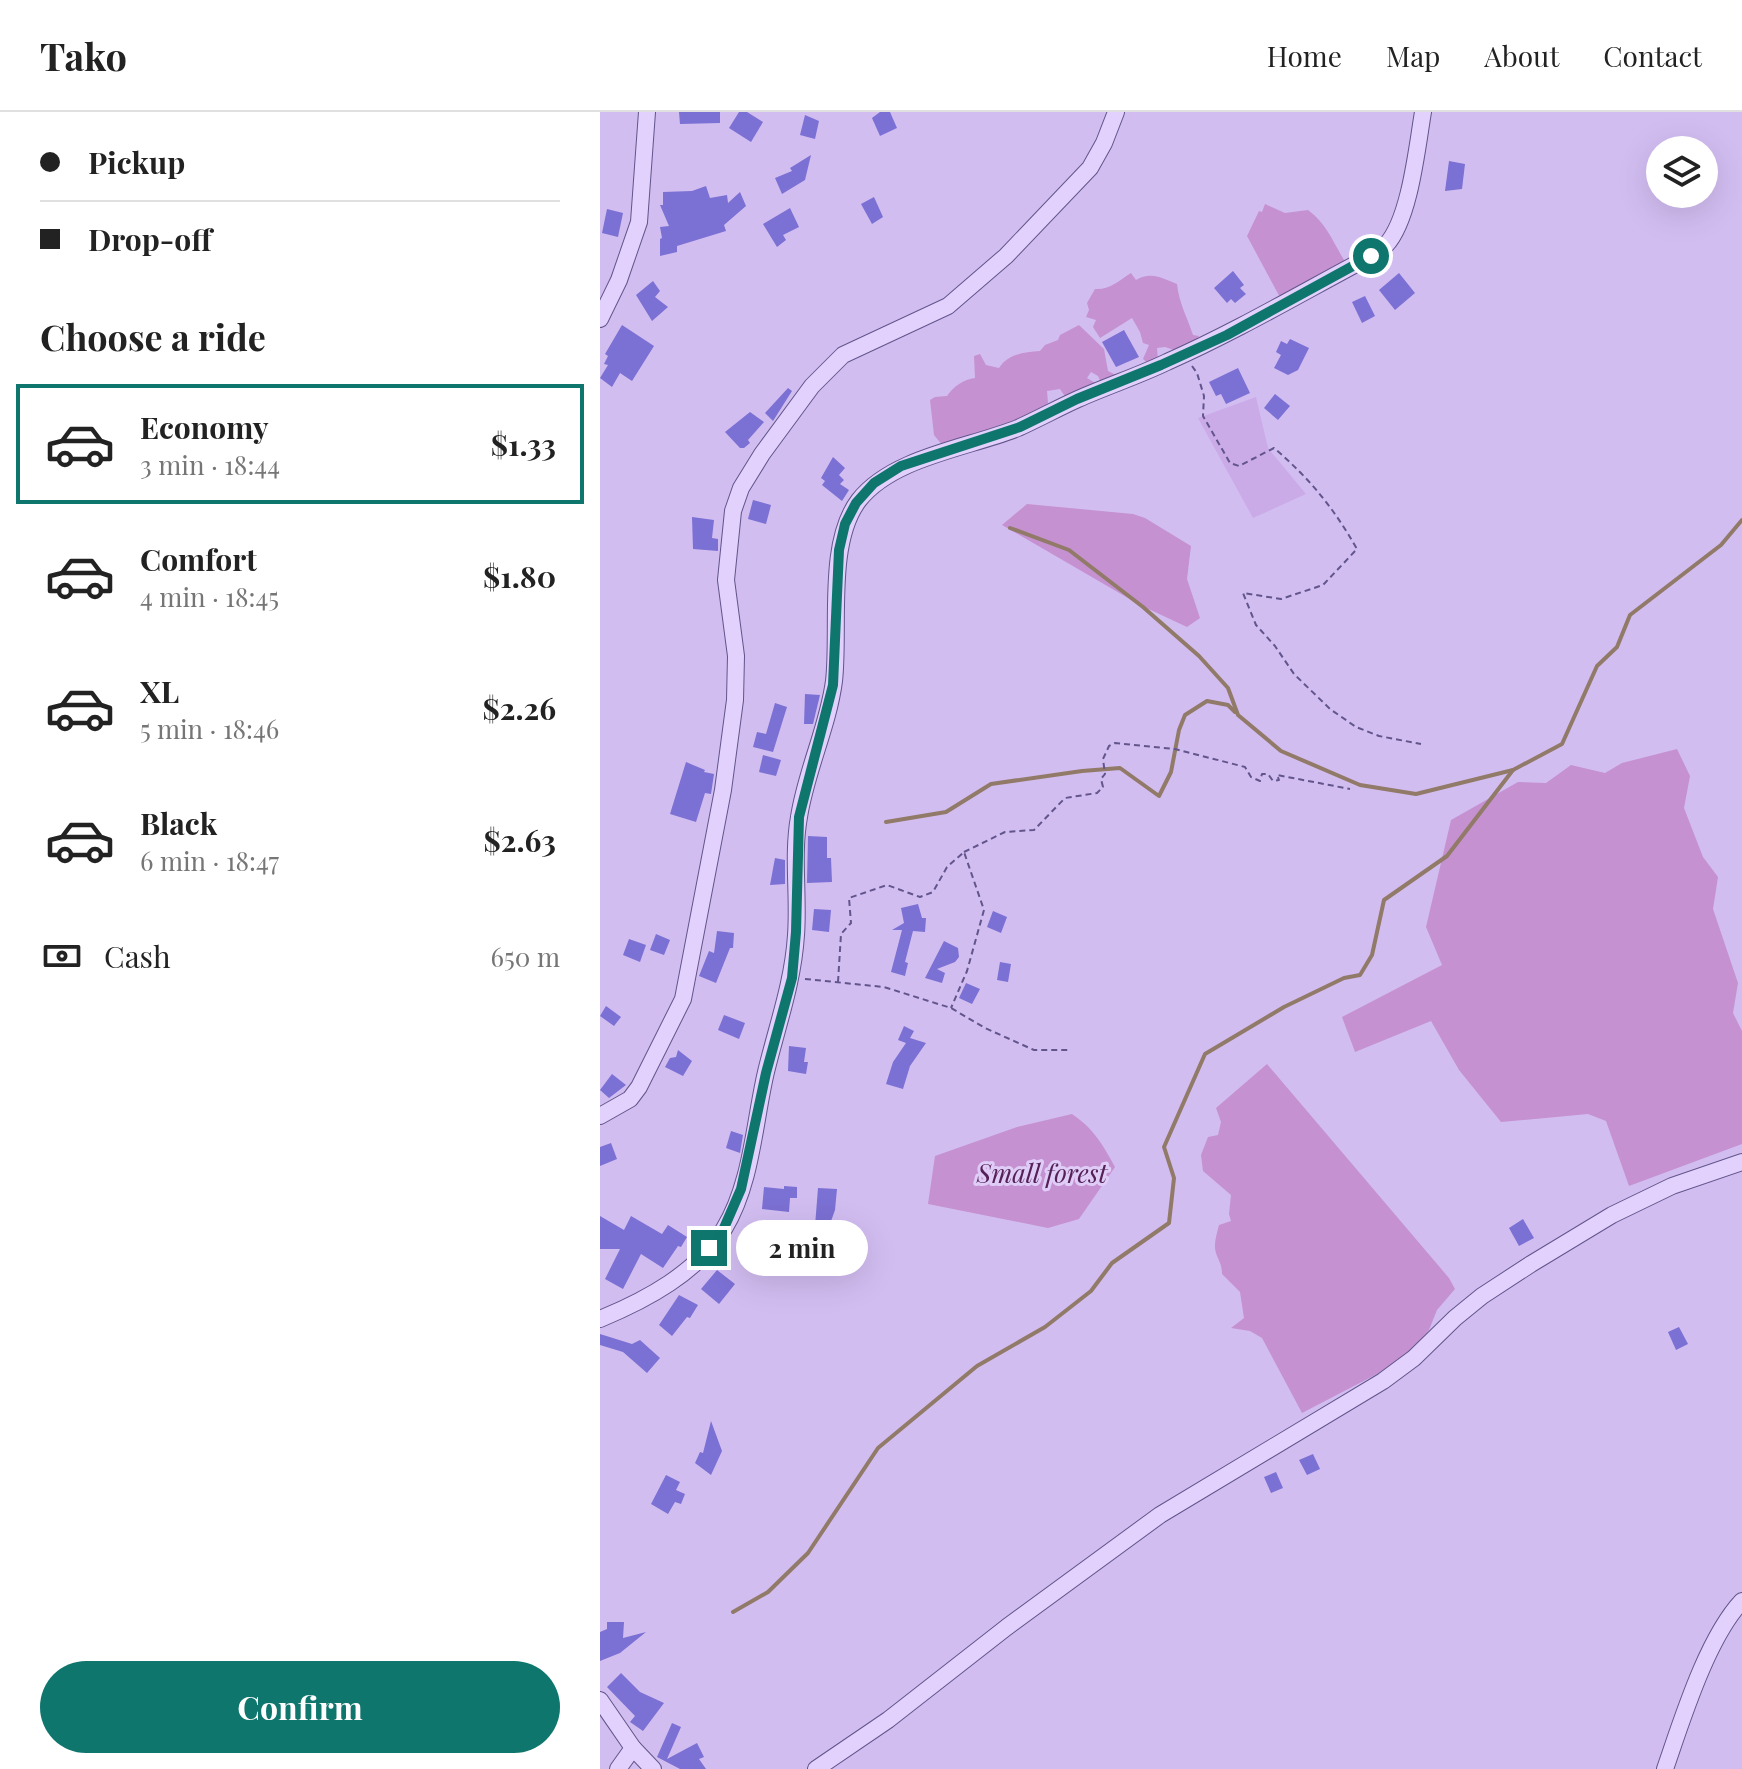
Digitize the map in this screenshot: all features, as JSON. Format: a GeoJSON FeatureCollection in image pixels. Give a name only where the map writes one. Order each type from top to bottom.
{"type":"FeatureCollection","features":[{"type":"Feature","properties":{"kind":"street"},"geometry":{"type":"LineString","coordinates":[[600,319],[619,280],[639,222],[647,112]]}},
{"type":"Feature","properties":{"kind":"street"},"geometry":{"type":"LineString","coordinates":[[600,1116],[630,1099],[639,1087],[683,999],[723,790],[735,700],[736,656],[726,580],[733,511],[741,488],[812,386],[843,355],[948,306],[1006,256],[1090,168],[1116,112]]}},
{"type":"Feature","properties":{"kind":"street"},"geometry":{"type":"LineString","coordinates":[[600,1319],[662,1288],[687,1270],[724,1228],[741,1189],[766,1073],[792,978],[799,817],[833,685],[839,550],[845,524],[856,503],[874,483],[901,466],[1020,427],[1077,399],[1184,355],[1227,335],[1386,246],[1397,227],[1413,177],[1423,112]]}},
{"type":"Feature","properties":{"kind":"street"},"geometry":{"type":"LineString","coordinates":[[816,1769],[888,1720],[1007,1627],[1160,1515],[1383,1381],[1414,1358],[1482,1296],[1612,1215],[1672,1186],[1742,1162]]}},
{"type":"Feature","properties":{"kind":"street"},"geometry":{"type":"LineString","coordinates":[[1665,1769],[1718,1634],[1742,1601]]}},
{"type":"Feature","properties":{"kind":"street"},"geometry":{"type":"LineString","coordinates":[[600,1700],[633,1748],[653,1769]]}},
{"type":"Feature","properties":{"kind":"street"},"geometry":{"type":"LineString","coordinates":[[618,1769],[633,1748]]}},
{"type":"Feature","properties":{"kind":"path"},"geometry":{"type":"LineString","coordinates":[[1184,355],[1197,373],[1204,396],[1203,416],[1230,463],[1239,466],[1274,448],[1295,465],[1334,509],[1357,549],[1323,585],[1281,599],[1243,593],[1256,625],[1294,674],[1330,709],[1356,727],[1379,736],[1421,744]]}},
{"type":"Feature","properties":{"kind":"path"},"geometry":{"type":"LineString","coordinates":[[838,982],[841,934],[851,923],[849,898],[887,885],[920,897],[933,892],[947,867],[964,852],[1005,832],[1034,830],[1065,798],[1097,793],[1103,787],[1103,759],[1109,746],[1115,743],[1187,751],[1245,767],[1251,777],[1260,781],[1262,774],[1268,774],[1273,781],[1279,780],[1277,775],[1350,789]]}},
{"type":"Feature","properties":{"kind":"path"},"geometry":{"type":"LineString","coordinates":[[951,1008],[967,971],[984,910],[964,852]]}},
{"type":"Feature","properties":{"kind":"path"},"geometry":{"type":"LineString","coordinates":[[792,978],[884,987],[951,1008],[985,1028],[1034,1050],[1070,1050]]}},
{"type":"Feature","properties":{"kind":"shaded area"},"geometry":{"type":"Polygon","coordinates":[[[1256,397],[1268,448],[1306,494],[1253,518],[1198,418],[1256,397]]]}},
{"type":"Feature","properties":{"kind":"green space"},"geometry":{"type":"Polygon","coordinates":[[[1265,204],[1285,213],[1308,210],[1325,228],[1346,263],[1283,303],[1247,236],[1265,204]]]}},
{"type":"Feature","properties":{"kind":"green space"},"geometry":{"type":"Polygon","coordinates":[[[1131,273],[1136,280],[1152,276],[1177,284],[1193,335],[1199,336],[1191,347],[1184,345],[1174,350],[1157,348],[1158,360],[1152,367],[1143,359],[1149,345],[1143,343],[1132,318],[1100,338],[1093,327],[1096,320],[1086,317],[1089,310],[1087,303],[1095,289],[1110,286],[1131,273]]]}},
{"type":"Feature","properties":{"kind":"green space"},"geometry":{"type":"Polygon","coordinates":[[[1079,325],[1104,349],[1108,371],[1118,376],[1103,387],[1098,376],[1091,372],[1087,378],[1097,384],[1068,401],[1060,389],[1047,391],[1048,403],[1039,413],[943,446],[934,435],[930,400],[947,396],[959,384],[975,378],[974,356],[980,354],[986,365],[999,368],[1012,357],[1040,351],[1079,325]]]}},
{"type":"Feature","properties":{"kind":"green space"},"geometry":{"type":"Polygon","coordinates":[[[1027,504],[1133,514],[1191,546],[1187,579],[1200,618],[1187,627],[1140,605],[1002,525],[1027,504]]]}},
{"type":"Feature","properties":{"kind":"green space"},"geometry":{"type":"Polygon","coordinates":[[[1677,749],[1690,776],[1684,808],[1703,857],[1718,877],[1713,909],[1738,983],[1733,1013],[1742,1031],[1742,1144],[1629,1186],[1606,1121],[1588,1114],[1501,1122],[1459,1070],[1431,1021],[1355,1052],[1342,1017],[1442,965],[1426,927],[1451,820],[1518,782],[1546,783],[1571,765],[1605,773],[1622,763],[1677,749]]]}},
{"type":"Feature","properties":{"kind":"green space"},"geometry":{"type":"Polygon","coordinates":[[[1267,1064],[1449,1278],[1455,1289],[1437,1310],[1429,1330],[1404,1360],[1302,1413],[1262,1338],[1250,1331],[1231,1328],[1244,1318],[1240,1292],[1222,1274],[1215,1246],[1219,1225],[1231,1221],[1231,1195],[1203,1171],[1201,1155],[1208,1137],[1218,1135],[1221,1122],[1216,1108],[1267,1064]]]}},
{"type":"Feature","properties":{"kind":"green space","name":"Small forest"},"geometry":{"type":"Polygon","coordinates":[[[1072,1114],[1097,1138],[1115,1167],[1079,1219],[1048,1228],[928,1204],[935,1156],[1017,1127],[1072,1114]]]}},
{"type":"Feature","properties":{"kind":"building"},"geometry":{"type":"Polygon","coordinates":[[[679,112],[720,112],[720,123],[680,124],[679,112]]]}},
{"type":"Feature","properties":{"kind":"building"},"geometry":{"type":"Polygon","coordinates":[[[739,112],[747,112],[763,122],[751,142],[729,128],[739,112]]]}},
{"type":"Feature","properties":{"kind":"building"},"geometry":{"type":"Polygon","coordinates":[[[880,112],[890,112],[897,128],[880,136],[872,118],[880,112]]]}},
{"type":"Feature","properties":{"kind":"building"},"geometry":{"type":"Polygon","coordinates":[[[805,115],[819,121],[815,139],[800,135],[805,115]]]}},
{"type":"Feature","properties":{"kind":"building"},"geometry":{"type":"Polygon","coordinates":[[[811,155],[805,180],[782,194],[775,178],[792,171],[790,168],[811,155]]]}},
{"type":"Feature","properties":{"kind":"building"},"geometry":{"type":"Polygon","coordinates":[[[1449,161],[1465,164],[1462,189],[1445,191],[1449,161]]]}},
{"type":"Feature","properties":{"kind":"building"},"geometry":{"type":"Polygon","coordinates":[[[706,186],[710,198],[727,195],[728,203],[740,192],[746,206],[724,225],[726,231],[677,246],[677,252],[660,256],[660,227],[669,226],[660,205],[663,205],[663,192],[692,191],[706,186]]]}},
{"type":"Feature","properties":{"kind":"building"},"geometry":{"type":"Polygon","coordinates":[[[874,197],[883,217],[872,224],[861,204],[874,197]]]}},
{"type":"Feature","properties":{"kind":"building"},"geometry":{"type":"Polygon","coordinates":[[[790,208],[799,227],[783,235],[786,240],[777,247],[763,224],[790,208]]]}},
{"type":"Feature","properties":{"kind":"building"},"geometry":{"type":"Polygon","coordinates":[[[607,209],[623,213],[618,237],[602,233],[607,209]]]}},
{"type":"Feature","properties":{"kind":"building"},"geometry":{"type":"Polygon","coordinates":[[[1233,271],[1244,285],[1240,288],[1246,294],[1235,303],[1231,299],[1227,303],[1214,288],[1233,271]]]}},
{"type":"Feature","properties":{"kind":"building"},"geometry":{"type":"Polygon","coordinates":[[[1399,273],[1415,293],[1395,310],[1379,290],[1399,273]]]}},
{"type":"Feature","properties":{"kind":"building"},"geometry":{"type":"Polygon","coordinates":[[[653,281],[660,291],[655,297],[668,307],[652,321],[636,295],[653,281]]]}},
{"type":"Feature","properties":{"kind":"building"},"geometry":{"type":"Polygon","coordinates":[[[1365,296],[1375,316],[1362,323],[1352,302],[1365,296]]]}},
{"type":"Feature","properties":{"kind":"building"},"geometry":{"type":"Polygon","coordinates":[[[622,325],[654,346],[632,381],[620,373],[612,387],[600,378],[608,365],[604,364],[608,356],[605,354],[622,325]]]}},
{"type":"Feature","properties":{"kind":"building"},"geometry":{"type":"Polygon","coordinates":[[[1124,330],[1139,357],[1116,367],[1102,342],[1124,330]]]}},
{"type":"Feature","properties":{"kind":"building"},"geometry":{"type":"Polygon","coordinates":[[[1290,339],[1309,348],[1298,370],[1288,375],[1274,368],[1281,355],[1276,352],[1281,341],[1287,344],[1290,339]]]}},
{"type":"Feature","properties":{"kind":"building"},"geometry":{"type":"Polygon","coordinates":[[[1238,368],[1250,393],[1226,404],[1221,394],[1216,396],[1209,382],[1238,368]]]}},
{"type":"Feature","properties":{"kind":"building"},"geometry":{"type":"Polygon","coordinates":[[[788,388],[792,391],[773,421],[765,413],[788,388]]]}},
{"type":"Feature","properties":{"kind":"building"},"geometry":{"type":"Polygon","coordinates":[[[1275,394],[1290,406],[1278,420],[1264,408],[1275,394]]]}},
{"type":"Feature","properties":{"kind":"building"},"geometry":{"type":"Polygon","coordinates":[[[750,412],[764,422],[748,440],[750,443],[740,448],[725,432],[750,412]]]}},
{"type":"Feature","properties":{"kind":"building"},"geometry":{"type":"Polygon","coordinates":[[[833,457],[845,468],[839,475],[844,480],[840,484],[849,490],[842,501],[822,485],[825,481],[821,478],[833,457]]]}},
{"type":"Feature","properties":{"kind":"building"},"geometry":{"type":"Polygon","coordinates":[[[753,500],[771,505],[766,524],[748,519],[753,500]]]}},
{"type":"Feature","properties":{"kind":"building"},"geometry":{"type":"Polygon","coordinates":[[[692,517],[714,520],[712,538],[718,539],[718,551],[693,549],[692,517]]]}},
{"type":"Feature","properties":{"kind":"building"},"geometry":{"type":"Polygon","coordinates":[[[805,694],[820,695],[813,724],[804,724],[805,694]]]}},
{"type":"Feature","properties":{"kind":"building"},"geometry":{"type":"Polygon","coordinates":[[[775,703],[787,707],[773,752],[753,747],[757,732],[766,734],[775,703]]]}},
{"type":"Feature","properties":{"kind":"building"},"geometry":{"type":"Polygon","coordinates":[[[763,755],[781,760],[776,776],[759,772],[763,755]]]}},
{"type":"Feature","properties":{"kind":"building"},"geometry":{"type":"Polygon","coordinates":[[[686,762],[714,774],[711,794],[705,793],[696,822],[670,814],[686,762]]]}},
{"type":"Feature","properties":{"kind":"building"},"geometry":{"type":"Polygon","coordinates":[[[808,836],[827,837],[832,882],[807,883],[808,836]]]}},
{"type":"Feature","properties":{"kind":"building"},"geometry":{"type":"Polygon","coordinates":[[[775,858],[785,860],[785,884],[770,885],[775,858]]]}},
{"type":"Feature","properties":{"kind":"building"},"geometry":{"type":"Polygon","coordinates":[[[918,904],[922,918],[926,918],[925,932],[913,931],[905,962],[908,963],[905,976],[891,972],[902,930],[892,930],[904,923],[901,908],[918,904]]]}},
{"type":"Feature","properties":{"kind":"building"},"geometry":{"type":"Polygon","coordinates":[[[814,909],[831,910],[829,932],[812,930],[814,909]]]}},
{"type":"Feature","properties":{"kind":"building"},"geometry":{"type":"Polygon","coordinates":[[[993,911],[1007,917],[1001,933],[987,927],[993,911]]]}},
{"type":"Feature","properties":{"kind":"building"},"geometry":{"type":"Polygon","coordinates":[[[717,931],[734,933],[733,948],[730,948],[716,983],[699,976],[709,951],[714,953],[717,931]]]}},
{"type":"Feature","properties":{"kind":"building"},"geometry":{"type":"Polygon","coordinates":[[[656,934],[670,940],[664,955],[650,950],[656,934]]]}},
{"type":"Feature","properties":{"kind":"building"},"geometry":{"type":"Polygon","coordinates":[[[629,939],[646,945],[640,962],[623,955],[629,939]]]}},
{"type":"Feature","properties":{"kind":"building"},"geometry":{"type":"Polygon","coordinates":[[[944,941],[958,948],[959,957],[955,962],[937,969],[945,973],[942,983],[925,978],[944,941]]]}},
{"type":"Feature","properties":{"kind":"building"},"geometry":{"type":"Polygon","coordinates":[[[1000,962],[1011,964],[1008,982],[997,980],[1000,962]]]}},
{"type":"Feature","properties":{"kind":"building"},"geometry":{"type":"Polygon","coordinates":[[[966,983],[980,989],[972,1004],[959,998],[966,983]]]}},
{"type":"Feature","properties":{"kind":"building"},"geometry":{"type":"Polygon","coordinates":[[[606,1006],[621,1017],[614,1026],[600,1016],[606,1006]]]}},
{"type":"Feature","properties":{"kind":"building"},"geometry":{"type":"Polygon","coordinates":[[[724,1015],[745,1023],[739,1039],[718,1030],[724,1015]]]}},
{"type":"Feature","properties":{"kind":"building"},"geometry":{"type":"Polygon","coordinates":[[[904,1026],[914,1031],[910,1038],[926,1043],[910,1066],[903,1089],[886,1084],[893,1062],[906,1043],[898,1040],[904,1026]]]}},
{"type":"Feature","properties":{"kind":"building"},"geometry":{"type":"Polygon","coordinates":[[[789,1046],[806,1048],[806,1074],[788,1071],[789,1046]]]}},
{"type":"Feature","properties":{"kind":"building"},"geometry":{"type":"Polygon","coordinates":[[[678,1050],[692,1061],[683,1076],[665,1067],[670,1058],[676,1057],[678,1050]]]}},
{"type":"Feature","properties":{"kind":"building"},"geometry":{"type":"Polygon","coordinates":[[[612,1074],[626,1085],[609,1098],[600,1090],[612,1074]]]}},
{"type":"Feature","properties":{"kind":"building"},"geometry":{"type":"Polygon","coordinates":[[[731,1131],[743,1135],[740,1153],[726,1148],[731,1131]]]}},
{"type":"Feature","properties":{"kind":"building"},"geometry":{"type":"Polygon","coordinates":[[[611,1143],[617,1159],[600,1166],[600,1147],[611,1143]]]}},
{"type":"Feature","properties":{"kind":"building"},"geometry":{"type":"Polygon","coordinates":[[[784,1186],[797,1187],[797,1198],[790,1198],[789,1212],[762,1209],[764,1187],[784,1189],[784,1186]]]}},
{"type":"Feature","properties":{"kind":"building"},"geometry":{"type":"Polygon","coordinates":[[[818,1188],[837,1189],[830,1224],[827,1221],[817,1251],[813,1251],[818,1188]]]}},
{"type":"Feature","properties":{"kind":"building"},"geometry":{"type":"Polygon","coordinates":[[[600,1216],[624,1230],[631,1216],[662,1234],[668,1225],[687,1237],[663,1268],[641,1254],[623,1289],[605,1279],[620,1249],[600,1249],[600,1216]]]}},
{"type":"Feature","properties":{"kind":"building"},"geometry":{"type":"Polygon","coordinates":[[[1523,1219],[1534,1238],[1519,1246],[1509,1228],[1523,1219]]]}},
{"type":"Feature","properties":{"kind":"building"},"geometry":{"type":"Polygon","coordinates":[[[717,1270],[735,1284],[719,1304],[701,1289],[717,1270]]]}},
{"type":"Feature","properties":{"kind":"building"},"geometry":{"type":"Polygon","coordinates":[[[679,1295],[698,1305],[672,1336],[659,1325],[679,1295]]]}},
{"type":"Feature","properties":{"kind":"building"},"geometry":{"type":"Polygon","coordinates":[[[1679,1327],[1688,1344],[1676,1350],[1668,1332],[1679,1327]]]}},
{"type":"Feature","properties":{"kind":"building"},"geometry":{"type":"Polygon","coordinates":[[[600,1334],[632,1344],[640,1340],[660,1358],[647,1373],[623,1352],[600,1345],[600,1334]]]}},
{"type":"Feature","properties":{"kind":"building"},"geometry":{"type":"Polygon","coordinates":[[[711,1421],[722,1451],[711,1475],[695,1463],[700,1452],[703,1453],[711,1421]]]}},
{"type":"Feature","properties":{"kind":"building"},"geometry":{"type":"Polygon","coordinates":[[[1313,1454],[1320,1469],[1307,1475],[1299,1460],[1313,1454]]]}},
{"type":"Feature","properties":{"kind":"building"},"geometry":{"type":"Polygon","coordinates":[[[1276,1472],[1283,1488],[1271,1493],[1264,1477],[1276,1472]]]}},
{"type":"Feature","properties":{"kind":"building"},"geometry":{"type":"Polygon","coordinates":[[[666,1475],[680,1482],[676,1490],[685,1494],[681,1504],[675,1502],[668,1514],[651,1504],[666,1475]]]}},
{"type":"Feature","properties":{"kind":"building"},"geometry":{"type":"Polygon","coordinates":[[[607,1622],[624,1622],[623,1638],[646,1632],[620,1653],[600,1661],[600,1632],[607,1629],[607,1622]]]}},
{"type":"Feature","properties":{"kind":"building"},"geometry":{"type":"Polygon","coordinates":[[[621,1673],[640,1692],[664,1703],[643,1731],[630,1722],[635,1716],[607,1687],[621,1673]]]}},
{"type":"Feature","properties":{"kind":"building"},"geometry":{"type":"Polygon","coordinates":[[[672,1723],[681,1727],[667,1759],[697,1743],[704,1757],[699,1759],[706,1769],[680,1769],[657,1757],[672,1723]]]}},
{"type":"Feature","properties":{"kind":"waterway"},"geometry":{"type":"LineString","coordinates":[[1010,528],[1069,550],[1143,607],[1199,656],[1228,688],[1238,715],[1281,751],[1360,785],[1416,794],[1513,770],[1562,744],[1597,666],[1617,647],[1630,615],[1721,545],[1742,520]]}},
{"type":"Feature","properties":{"kind":"waterway"},"geometry":{"type":"LineString","coordinates":[[886,822],[946,812],[991,784],[1082,771],[1120,768],[1159,796],[1171,772],[1185,715],[1207,701],[1228,705],[1235,712]]}},
{"type":"Feature","properties":{"kind":"waterway"},"geometry":{"type":"LineString","coordinates":[[733,1612],[768,1592],[808,1553],[878,1448],[977,1366],[1045,1327],[1091,1291],[1112,1263],[1169,1223],[1174,1178],[1164,1147],[1205,1054],[1284,1007],[1344,978],[1360,975],[1372,955],[1384,900],[1447,856],[1513,770]]}},
{"type":"Feature","properties":{"kind":"route"},"geometry":{"type":"LineString","coordinates":[[709,1248],[724,1228],[741,1189],[766,1073],[792,978],[799,817],[833,685],[839,550],[845,524],[856,503],[874,483],[901,466],[1020,427],[1077,399],[1161,365],[1227,335],[1371,256]]}}]}
